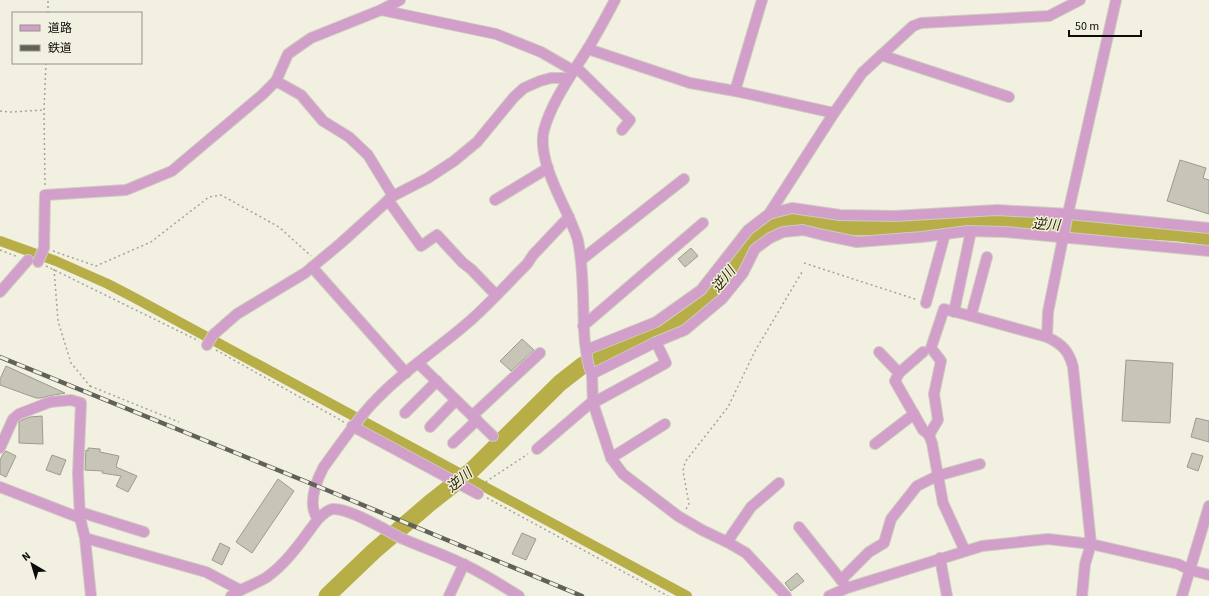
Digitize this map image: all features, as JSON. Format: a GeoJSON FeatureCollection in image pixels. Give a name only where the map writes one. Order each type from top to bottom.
{"type":"FeatureCollection","features":[{"type":"Feature","properties":{"kind":"street"},"geometry":{"type":"LineString","coordinates":[[39,261],[43,249],[45,195],[126,190],[172,171],[262,96],[276,81],[288,54],[311,38],[381,10],[400,0]]}},
{"type":"Feature","properties":{"kind":"street"},"geometry":{"type":"LineString","coordinates":[[615,0],[551,112],[544,131],[543,151],[548,168],[578,239],[581,260],[583,326],[591,372],[593,402],[611,458],[624,474],[680,517],[746,553],[786,596]]}},
{"type":"Feature","properties":{"kind":"street"},"geometry":{"type":"LineString","coordinates":[[735,91],[762,0]]}},
{"type":"Feature","properties":{"kind":"street"},"geometry":{"type":"LineString","coordinates":[[587,354],[656,322],[701,290],[748,230],[769,214],[834,113],[862,73],[913,26],[921,23],[1049,16],[1080,0]]}},
{"type":"Feature","properties":{"kind":"street"},"geometry":{"type":"LineString","coordinates":[[1047,338],[1048,312],[1116,0]]}},
{"type":"Feature","properties":{"kind":"street"},"geometry":{"type":"LineString","coordinates":[[381,10],[496,34],[541,52],[573,72],[630,120],[622,130]]}},
{"type":"Feature","properties":{"kind":"street"},"geometry":{"type":"LineString","coordinates":[[588,49],[690,83],[735,91],[834,113]]}},
{"type":"Feature","properties":{"kind":"street"},"geometry":{"type":"LineString","coordinates":[[881,55],[1009,97]]}},
{"type":"Feature","properties":{"kind":"street"},"geometry":{"type":"LineString","coordinates":[[209,341],[237,314],[305,273],[390,198],[428,178],[454,161],[476,142],[514,97],[524,88],[540,81],[573,72]]}},
{"type":"Feature","properties":{"kind":"street"},"geometry":{"type":"LineString","coordinates":[[276,81],[301,95],[323,121],[349,138],[368,155],[390,198],[420,246],[437,235],[496,295]]}},
{"type":"Feature","properties":{"kind":"street"},"geometry":{"type":"LineString","coordinates":[[495,200],[548,168]]}},
{"type":"Feature","properties":{"kind":"street"},"geometry":{"type":"LineString","coordinates":[[581,260],[684,179]]}},
{"type":"Feature","properties":{"kind":"street"},"geometry":{"type":"LineString","coordinates":[[769,214],[792,208],[840,215],[895,216],[997,210],[1209,228]]}},
{"type":"Feature","properties":{"kind":"street"},"geometry":{"type":"LineString","coordinates":[[318,519],[313,511],[313,506],[320,475],[323,468],[353,425],[372,404],[418,362],[471,320],[527,264],[533,255],[569,217]]}},
{"type":"Feature","properties":{"kind":"street"},"geometry":{"type":"LineString","coordinates":[[583,326],[703,223]]}},
{"type":"Feature","properties":{"kind":"street"},"geometry":{"type":"LineString","coordinates":[[591,372],[685,330],[722,299],[743,273],[755,249],[770,238],[783,232],[803,230],[857,242],[888,238],[922,237],[971,231],[1065,234],[1209,251]]}},
{"type":"Feature","properties":{"kind":"street"},"geometry":{"type":"LineString","coordinates":[[954,312],[971,231]]}},
{"type":"Feature","properties":{"kind":"street"},"geometry":{"type":"LineString","coordinates":[[926,303],[945,234]]}},
{"type":"Feature","properties":{"kind":"street"},"geometry":{"type":"LineString","coordinates":[[971,316],[987,257]]}},
{"type":"Feature","properties":{"kind":"street"},"geometry":{"type":"LineString","coordinates":[[0,292],[28,260]]}},
{"type":"Feature","properties":{"kind":"street"},"geometry":{"type":"LineString","coordinates":[[315,265],[406,373]]}},
{"type":"Feature","properties":{"kind":"street"},"geometry":{"type":"LineString","coordinates":[[928,436],[938,420],[934,394],[940,361],[931,348],[944,309],[1047,338],[1054,341],[1068,352],[1073,367],[1091,544],[1085,564],[1082,596]]}},
{"type":"Feature","properties":{"kind":"street"},"geometry":{"type":"LineString","coordinates":[[536,449],[593,402],[666,363],[656,342]]}},
{"type":"Feature","properties":{"kind":"street"},"geometry":{"type":"LineString","coordinates":[[879,352],[899,373]]}},
{"type":"Feature","properties":{"kind":"street"},"geometry":{"type":"LineString","coordinates":[[923,352],[899,373],[895,381],[932,443],[943,503],[965,551]]}},
{"type":"Feature","properties":{"kind":"street"},"geometry":{"type":"LineString","coordinates":[[453,443],[474,418],[540,353]]}},
{"type":"Feature","properties":{"kind":"street"},"geometry":{"type":"LineString","coordinates":[[418,362],[493,436]]}},
{"type":"Feature","properties":{"kind":"street"},"geometry":{"type":"LineString","coordinates":[[405,414],[437,381]]}},
{"type":"Feature","properties":{"kind":"street"},"geometry":{"type":"LineString","coordinates":[[0,448],[13,419],[19,414],[50,402],[71,400],[81,403],[78,474],[80,515],[85,538],[91,596]]}},
{"type":"Feature","properties":{"kind":"street"},"geometry":{"type":"LineString","coordinates":[[430,427],[456,400]]}},
{"type":"Feature","properties":{"kind":"street"},"geometry":{"type":"LineString","coordinates":[[875,444],[914,414]]}},
{"type":"Feature","properties":{"kind":"street"},"geometry":{"type":"LineString","coordinates":[[611,458],[665,424]]}},
{"type":"Feature","properties":{"kind":"street"},"geometry":{"type":"LineString","coordinates":[[353,425],[478,494]]}},
{"type":"Feature","properties":{"kind":"street"},"geometry":{"type":"LineString","coordinates":[[829,596],[844,584],[869,552],[884,543],[891,519],[917,486],[938,476],[980,464]]}},
{"type":"Feature","properties":{"kind":"street"},"geometry":{"type":"LineString","coordinates":[[727,542],[751,507],[779,483]]}},
{"type":"Feature","properties":{"kind":"street"},"geometry":{"type":"LineString","coordinates":[[0,486],[80,515],[144,532]]}},
{"type":"Feature","properties":{"kind":"street"},"geometry":{"type":"LineString","coordinates":[[1182,596],[1209,506]]}},
{"type":"Feature","properties":{"kind":"street"},"geometry":{"type":"LineString","coordinates":[[231,596],[265,578],[282,565],[318,519],[324,513],[334,509],[342,510],[400,537],[464,564],[519,596]]}},
{"type":"Feature","properties":{"kind":"street"},"geometry":{"type":"LineString","coordinates":[[799,527],[844,584]]}},
{"type":"Feature","properties":{"kind":"street"},"geometry":{"type":"LineString","coordinates":[[85,538],[206,572],[240,590]]}},
{"type":"Feature","properties":{"kind":"street"},"geometry":{"type":"LineString","coordinates":[[844,584],[982,546],[1048,539],[1091,544],[1178,564],[1190,570],[1209,575]]}},
{"type":"Feature","properties":{"kind":"street"},"geometry":{"type":"LineString","coordinates":[[940,558],[947,596]]}},
{"type":"Feature","properties":{"kind":"street"},"geometry":{"type":"LineString","coordinates":[[449,596],[464,564]]}},
{"type":"Feature","properties":{"kind":"path"},"geometry":{"type":"LineString","coordinates":[[48,0],[48,12]]}},
{"type":"Feature","properties":{"kind":"path"},"geometry":{"type":"LineString","coordinates":[[45,195],[44,110],[46,64]]}},
{"type":"Feature","properties":{"kind":"path"},"geometry":{"type":"LineString","coordinates":[[0,111],[10,112],[44,110]]}},
{"type":"Feature","properties":{"kind":"path"},"geometry":{"type":"LineString","coordinates":[[43,249],[96,266],[151,242],[209,197],[221,195],[279,227],[315,265]]}},
{"type":"Feature","properties":{"kind":"path"},"geometry":{"type":"LineString","coordinates":[[0,250],[28,260]]}},
{"type":"Feature","properties":{"kind":"path"},"geometry":{"type":"LineString","coordinates":[[39,261],[209,341],[353,425]]}},
{"type":"Feature","properties":{"kind":"path"},"geometry":{"type":"LineString","coordinates":[[804,263],[926,303]]}},
{"type":"Feature","properties":{"kind":"path"},"geometry":{"type":"LineString","coordinates":[[54,269],[58,321],[71,362],[90,386],[179,422]]}},
{"type":"Feature","properties":{"kind":"path"},"geometry":{"type":"LineString","coordinates":[[680,517],[689,504],[683,471],[685,462],[728,407],[754,351],[802,272]]}},
{"type":"Feature","properties":{"kind":"path"},"geometry":{"type":"LineString","coordinates":[[81,403],[90,386]]}},
{"type":"Feature","properties":{"kind":"path"},"geometry":{"type":"LineString","coordinates":[[487,481],[536,449]]}},
{"type":"Feature","properties":{"kind":"path"},"geometry":{"type":"LineString","coordinates":[[478,494],[668,596]]}},
{"type":"Feature","properties":{"kind":"building"},"geometry":{"type":"Polygon","coordinates":[[[1180,160],[1206,168],[1203,178],[1209,180],[1209,214],[1167,201],[1180,160]]]}},
{"type":"Feature","properties":{"kind":"building"},"geometry":{"type":"Polygon","coordinates":[[[691,248],[698,256],[685,267],[678,259],[691,248]]]}},
{"type":"Feature","properties":{"kind":"building"},"geometry":{"type":"Polygon","coordinates":[[[522,339],[534,350],[511,371],[500,361],[522,339]]]}},
{"type":"Feature","properties":{"kind":"building"},"geometry":{"type":"Polygon","coordinates":[[[1126,360],[1173,363],[1170,423],[1122,421],[1126,360]]]}},
{"type":"Feature","properties":{"kind":"building"},"geometry":{"type":"Polygon","coordinates":[[[6,366],[65,393],[36,398],[0,385],[0,379],[6,366]]]}},
{"type":"Feature","properties":{"kind":"building"},"geometry":{"type":"Polygon","coordinates":[[[42,416],[43,444],[19,443],[19,422],[30,417],[42,416]]]}},
{"type":"Feature","properties":{"kind":"building"},"geometry":{"type":"Polygon","coordinates":[[[1196,418],[1209,421],[1209,442],[1191,437],[1196,418]]]}},
{"type":"Feature","properties":{"kind":"building"},"geometry":{"type":"Polygon","coordinates":[[[88,448],[100,449],[100,452],[119,456],[116,467],[137,476],[128,492],[116,486],[121,476],[102,473],[103,471],[85,470],[86,450],[88,451],[88,448]]]}},
{"type":"Feature","properties":{"kind":"building"},"geometry":{"type":"Polygon","coordinates":[[[6,451],[16,456],[6,477],[0,474],[0,460],[6,451]]]}},
{"type":"Feature","properties":{"kind":"building"},"geometry":{"type":"Polygon","coordinates":[[[1192,453],[1203,456],[1198,471],[1187,467],[1192,453]]]}},
{"type":"Feature","properties":{"kind":"building"},"geometry":{"type":"Polygon","coordinates":[[[52,455],[66,460],[60,475],[46,470],[52,455]]]}},
{"type":"Feature","properties":{"kind":"building"},"geometry":{"type":"Polygon","coordinates":[[[278,479],[294,491],[252,553],[236,542],[278,479]]]}},
{"type":"Feature","properties":{"kind":"building"},"geometry":{"type":"Polygon","coordinates":[[[522,533],[536,539],[526,560],[512,554],[522,533]]]}},
{"type":"Feature","properties":{"kind":"building"},"geometry":{"type":"Polygon","coordinates":[[[220,543],[230,548],[222,565],[212,560],[220,543]]]}},
{"type":"Feature","properties":{"kind":"building"},"geometry":{"type":"Polygon","coordinates":[[[797,573],[804,581],[791,591],[785,583],[797,573]]]}},
{"type":"Feature","properties":{"kind":"waterway","name":"逆川"},"geometry":{"type":"LineString","coordinates":[[327,596],[374,551],[430,503],[472,470],[560,383],[583,365],[677,321],[713,292],[753,241],[770,227],[799,219],[843,227],[890,227],[1007,221],[1179,233],[1209,237]]}},
{"type":"Feature","properties":{"kind":"waterway"},"geometry":{"type":"LineString","coordinates":[[0,241],[56,261],[108,284],[687,596]]}},
{"type":"Feature","properties":{"kind":"railway"},"geometry":{"type":"LineString","coordinates":[[0,357],[582,596]]}}]}
